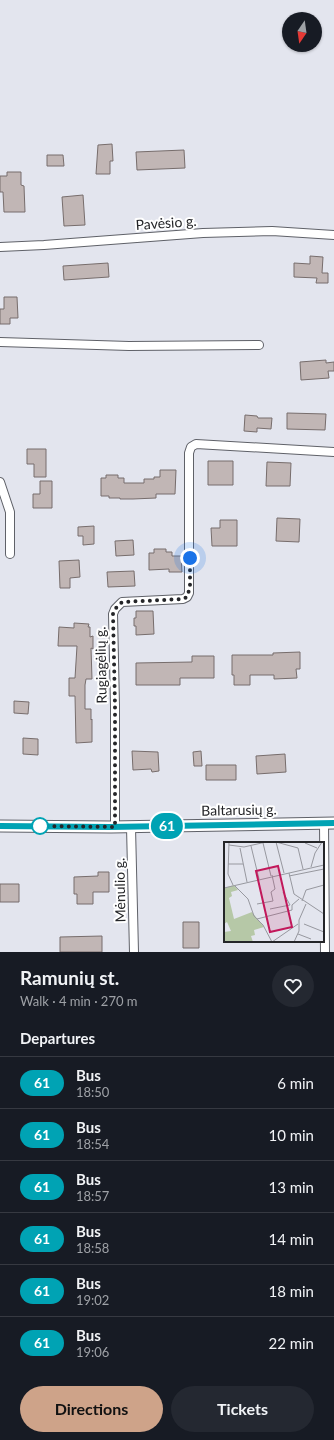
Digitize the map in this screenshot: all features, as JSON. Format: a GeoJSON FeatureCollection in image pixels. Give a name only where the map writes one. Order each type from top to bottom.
{"type":"FeatureCollection","features":[{"type":"Feature","properties":{"kind":"main road","name":"Baltarusių g."},"geometry":{"type":"LineString","coordinates":[[0,826],[131,827],[329,823]]}},
{"type":"Feature","properties":{"kind":"street","name":"Pavėsio g."},"geometry":{"type":"LineString","coordinates":[[0,247],[272,231],[334,235]]}},
{"type":"Feature","properties":{"kind":"street"},"geometry":{"type":"LineString","coordinates":[[0,342],[128,346],[259,345]]}},
{"type":"Feature","properties":{"kind":"street","name":"Rugiagėlių g."},"geometry":{"type":"LineString","coordinates":[[115,827],[113,614],[115,609],[122,602],[183,599],[187,597],[190,592],[189,453],[191,447],[196,444],[334,452]]}},
{"type":"Feature","properties":{"kind":"street"},"geometry":{"type":"LineString","coordinates":[[0,482],[10,512],[10,554]]}},
{"type":"Feature","properties":{"kind":"street"},"geometry":{"type":"LineString","coordinates":[[325,952],[329,823]]}},
{"type":"Feature","properties":{"kind":"street","name":"Mėnulio g."},"geometry":{"type":"LineString","coordinates":[[131,827],[134,952]]}},
{"type":"Feature","properties":{"kind":"building"},"geometry":{"type":"Polygon","coordinates":[[[112,144],[113,161],[110,161],[110,174],[96,174],[98,145],[112,144]]]}},
{"type":"Feature","properties":{"kind":"building"},"geometry":{"type":"Polygon","coordinates":[[[184,150],[185,168],[137,170],[136,152],[184,150]]]}},
{"type":"Feature","properties":{"kind":"building"},"geometry":{"type":"Polygon","coordinates":[[[47,155],[63,155],[64,166],[47,166],[47,155]]]}},
{"type":"Feature","properties":{"kind":"building"},"geometry":{"type":"Polygon","coordinates":[[[7,172],[21,172],[21,185],[24,186],[25,212],[4,212],[3,192],[0,192],[0,176],[7,176],[7,172]]]}},
{"type":"Feature","properties":{"kind":"building"},"geometry":{"type":"Polygon","coordinates":[[[83,195],[85,225],[64,226],[62,197],[83,195]]]}},
{"type":"Feature","properties":{"kind":"building"},"geometry":{"type":"Polygon","coordinates":[[[310,256],[323,257],[322,273],[328,273],[328,283],[316,283],[317,278],[294,277],[294,263],[310,264],[310,256]]]}},
{"type":"Feature","properties":{"kind":"building"},"geometry":{"type":"Polygon","coordinates":[[[108,263],[109,277],[64,280],[63,266],[108,263]]]}},
{"type":"Feature","properties":{"kind":"building"},"geometry":{"type":"Polygon","coordinates":[[[4,297],[17,297],[18,318],[10,318],[10,324],[0,324],[0,309],[4,309],[4,297]]]}},
{"type":"Feature","properties":{"kind":"building"},"geometry":{"type":"Polygon","coordinates":[[[326,360],[326,363],[334,362],[334,371],[328,371],[329,378],[301,380],[300,362],[326,360]]]}},
{"type":"Feature","properties":{"kind":"building"},"geometry":{"type":"Polygon","coordinates":[[[287,413],[326,414],[325,430],[287,429],[287,413]]]}},
{"type":"Feature","properties":{"kind":"building"},"geometry":{"type":"Polygon","coordinates":[[[245,415],[257,416],[258,418],[272,418],[271,429],[257,428],[257,432],[244,431],[245,415]]]}},
{"type":"Feature","properties":{"kind":"building"},"geometry":{"type":"Polygon","coordinates":[[[27,449],[46,449],[46,477],[34,477],[34,464],[27,464],[27,449]]]}},
{"type":"Feature","properties":{"kind":"building"},"geometry":{"type":"Polygon","coordinates":[[[208,461],[233,461],[233,485],[208,485],[208,461]]]}},
{"type":"Feature","properties":{"kind":"building"},"geometry":{"type":"Polygon","coordinates":[[[267,462],[291,463],[290,486],[266,486],[267,462]]]}},
{"type":"Feature","properties":{"kind":"building"},"geometry":{"type":"Polygon","coordinates":[[[160,470],[176,470],[175,494],[156,494],[156,498],[133,499],[109,498],[109,496],[101,496],[101,478],[106,478],[106,475],[118,475],[118,478],[124,478],[124,483],[144,483],[144,479],[154,479],[154,477],[160,477],[160,470]]]}},
{"type":"Feature","properties":{"kind":"building"},"geometry":{"type":"Polygon","coordinates":[[[40,481],[52,481],[52,508],[33,508],[33,494],[40,494],[40,481]]]}},
{"type":"Feature","properties":{"kind":"building"},"geometry":{"type":"Polygon","coordinates":[[[277,518],[300,519],[299,542],[276,541],[277,518]]]}},
{"type":"Feature","properties":{"kind":"building"},"geometry":{"type":"Polygon","coordinates":[[[220,520],[237,520],[237,546],[212,546],[211,528],[220,528],[220,520]]]}},
{"type":"Feature","properties":{"kind":"building"},"geometry":{"type":"Polygon","coordinates":[[[94,526],[94,544],[83,545],[83,536],[78,536],[78,527],[94,526]]]}},
{"type":"Feature","properties":{"kind":"building"},"geometry":{"type":"Polygon","coordinates":[[[133,540],[134,555],[116,556],[115,541],[133,540]]]}},
{"type":"Feature","properties":{"kind":"building"},"geometry":{"type":"Polygon","coordinates":[[[154,549],[166,549],[166,552],[172,552],[172,556],[181,556],[182,572],[169,572],[169,569],[149,570],[149,553],[154,553],[154,549]]]}},
{"type":"Feature","properties":{"kind":"building"},"geometry":{"type":"Polygon","coordinates":[[[79,560],[80,577],[70,578],[70,588],[60,588],[59,561],[79,560]]]}},
{"type":"Feature","properties":{"kind":"building"},"geometry":{"type":"Polygon","coordinates":[[[134,571],[135,586],[108,587],[107,572],[134,571]]]}},
{"type":"Feature","properties":{"kind":"building"},"geometry":{"type":"Polygon","coordinates":[[[136,611],[153,611],[154,634],[136,635],[134,618],[136,618],[136,611]]]}},
{"type":"Feature","properties":{"kind":"building"},"geometry":{"type":"Polygon","coordinates":[[[74,623],[89,624],[88,627],[90,627],[90,637],[93,636],[93,649],[91,648],[92,679],[86,679],[85,685],[85,709],[91,709],[92,742],[76,743],[75,696],[69,696],[69,678],[75,678],[77,646],[58,646],[59,627],[74,628],[74,623]]]}},
{"type":"Feature","properties":{"kind":"building"},"geometry":{"type":"Polygon","coordinates":[[[300,652],[300,669],[296,669],[297,678],[274,679],[274,675],[250,675],[250,685],[234,685],[234,675],[232,675],[232,655],[273,655],[273,653],[300,652]]]}},
{"type":"Feature","properties":{"kind":"building"},"geometry":{"type":"Polygon","coordinates":[[[192,656],[214,656],[214,678],[180,678],[180,685],[136,685],[136,663],[192,662],[192,656]]]}},
{"type":"Feature","properties":{"kind":"building"},"geometry":{"type":"Polygon","coordinates":[[[14,701],[29,702],[28,714],[14,713],[14,701]]]}},
{"type":"Feature","properties":{"kind":"building"},"geometry":{"type":"Polygon","coordinates":[[[23,738],[38,739],[38,755],[23,754],[23,738]]]}},
{"type":"Feature","properties":{"kind":"building"},"geometry":{"type":"Polygon","coordinates":[[[132,751],[158,752],[159,771],[152,772],[151,769],[133,770],[132,751]]]}},
{"type":"Feature","properties":{"kind":"building"},"geometry":{"type":"Polygon","coordinates":[[[201,751],[202,766],[194,766],[193,752],[201,751]]]}},
{"type":"Feature","properties":{"kind":"building"},"geometry":{"type":"Polygon","coordinates":[[[285,754],[286,772],[257,774],[256,756],[285,754]]]}},
{"type":"Feature","properties":{"kind":"building"},"geometry":{"type":"Polygon","coordinates":[[[206,765],[236,765],[236,780],[206,780],[206,765]]]}},
{"type":"Feature","properties":{"kind":"building"},"geometry":{"type":"Polygon","coordinates":[[[98,872],[109,872],[109,892],[93,892],[93,904],[77,904],[77,894],[74,894],[74,877],[98,876],[98,872]]]}},
{"type":"Feature","properties":{"kind":"building"},"geometry":{"type":"Polygon","coordinates":[[[0,884],[19,884],[19,902],[0,902],[0,884]]]}},
{"type":"Feature","properties":{"kind":"building"},"geometry":{"type":"Polygon","coordinates":[[[183,922],[199,922],[199,948],[183,948],[183,922]]]}},
{"type":"Feature","properties":{"kind":"building"},"geometry":{"type":"Polygon","coordinates":[[[102,936],[102,952],[60,952],[60,937],[102,936]]]}},
{"type":"Feature","properties":{"kind":"bus line","name":"61"},"geometry":{"type":"LineString","coordinates":[[0,826],[110,827],[334,823]]}},
{"type":"Feature","properties":{"kind":"route"},"geometry":{"type":"LineString","coordinates":[[40,826],[115,827],[113,614],[115,609],[122,602],[183,599],[187,597],[190,592],[190,558]]}}]}
